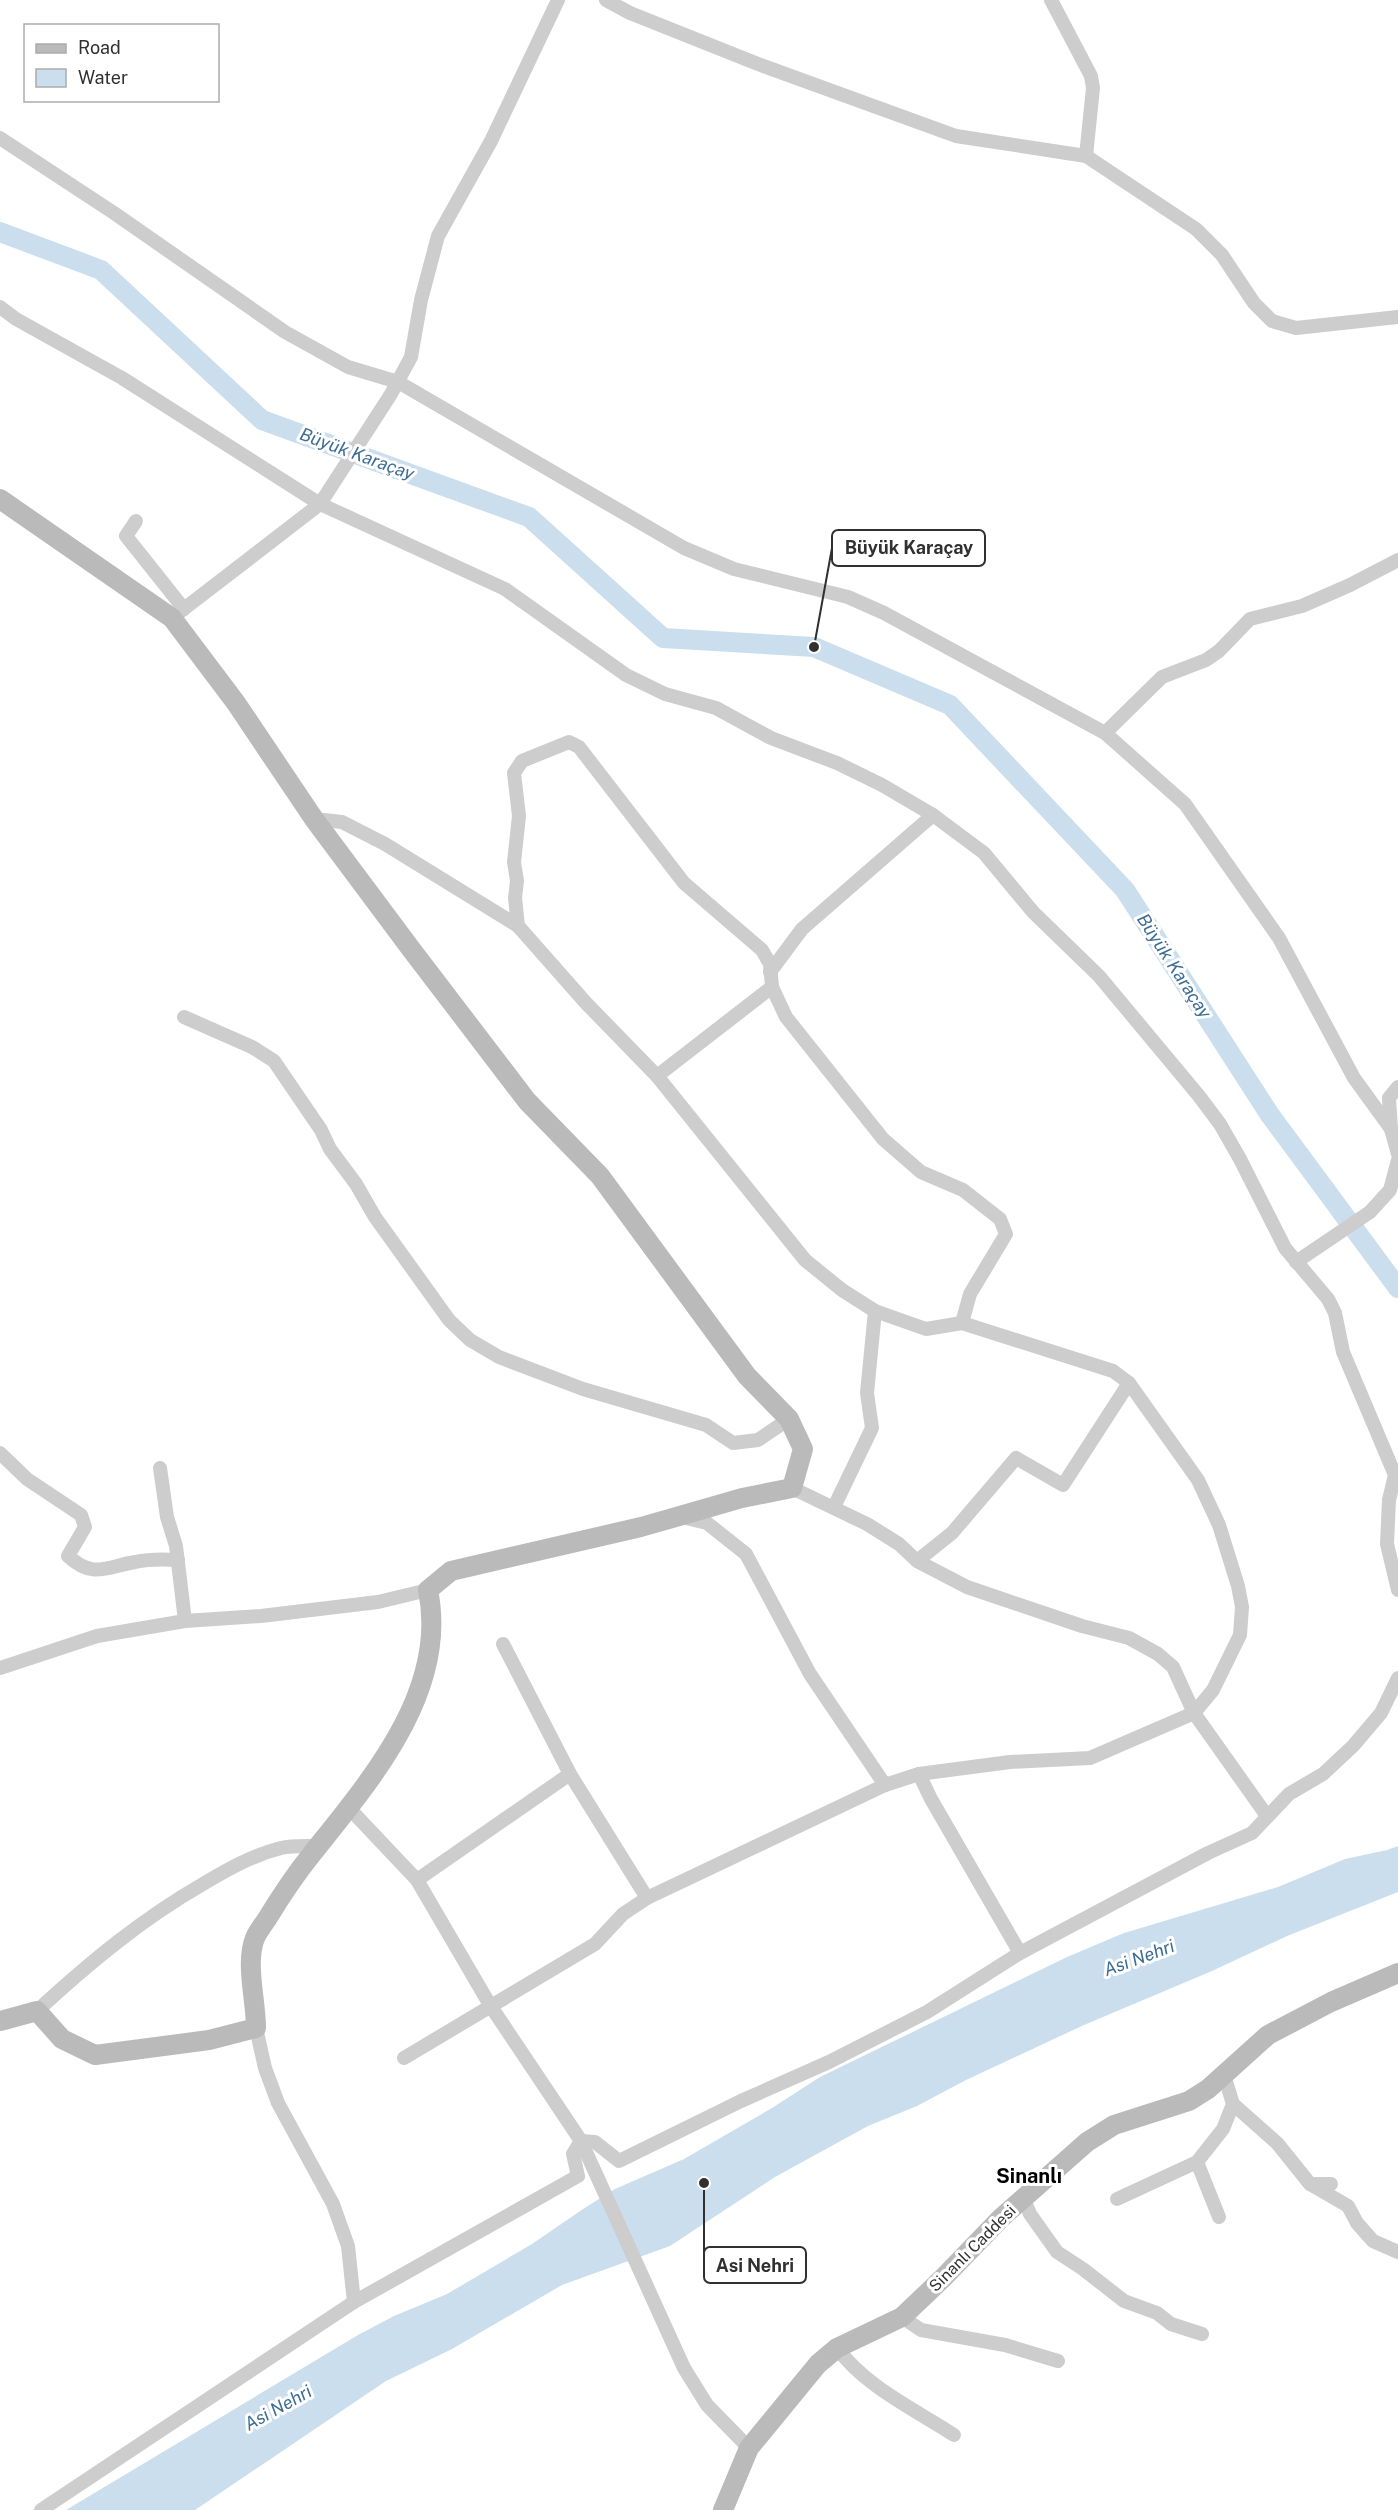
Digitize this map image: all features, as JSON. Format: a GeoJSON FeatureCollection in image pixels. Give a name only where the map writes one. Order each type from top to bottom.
{"type":"FeatureCollection","features":[{"type":"Feature","properties":{"kind":"street"},"geometry":{"type":"LineString","coordinates":[[178,613],[320,504],[395,388],[411,357],[438,236],[490,141],[558,0]]}},
{"type":"Feature","properties":{"kind":"street"},"geometry":{"type":"LineString","coordinates":[[606,0],[630,13],[758,64],[956,136],[1086,156],[1196,229],[1222,255],[1254,303],[1272,321],[1296,328],[1398,317]]}},
{"type":"Feature","properties":{"kind":"street"},"geometry":{"type":"LineString","coordinates":[[1051,0],[1091,76],[1093,88],[1086,156]]}},
{"type":"Feature","properties":{"kind":"street"},"geometry":{"type":"LineString","coordinates":[[0,138],[114,213],[285,332],[348,367],[395,388],[684,548],[734,569],[848,597],[884,613],[1105,733],[1185,804],[1280,938],[1354,1078],[1391,1129]]}},
{"type":"Feature","properties":{"kind":"street"},"geometry":{"type":"LineString","coordinates":[[0,307],[16,319],[122,378],[320,504],[505,589],[626,675],[665,694],[716,708],[771,738],[882,785],[933,815],[961,835],[1002,872],[1033,912],[1099,976],[1199,1096],[1220,1124],[1240,1159],[1285,1248],[1328,1299],[1335,1313],[1343,1352],[1395,1475],[1389,1500],[1387,1544],[1398,1590]]}},
{"type":"Feature","properties":{"kind":"street"},"geometry":{"type":"LineString","coordinates":[[0,499],[178,613]]}},
{"type":"Feature","properties":{"kind":"street"},"geometry":{"type":"LineString","coordinates":[[136,521],[126,536],[314,819],[527,1101],[600,1176],[747,1376],[789,1419],[803,1449],[792,1488]]}},
{"type":"Feature","properties":{"kind":"street"},"geometry":{"type":"LineString","coordinates":[[1105,733],[1162,677],[1206,660],[1219,651],[1251,619],[1302,606],[1350,585],[1398,560]]}},
{"type":"Feature","properties":{"kind":"street"},"geometry":{"type":"LineString","coordinates":[[518,926],[515,898],[517,881],[514,862],[519,816],[514,774],[522,761],[569,742],[579,747],[684,883],[762,950],[770,964],[772,987],[786,1017],[884,1139],[921,1172],[963,1190],[1000,1219],[1006,1234],[970,1294],[962,1323]]}},
{"type":"Feature","properties":{"kind":"street"},"geometry":{"type":"LineString","coordinates":[[770,972],[802,929],[933,815]]}},
{"type":"Feature","properties":{"kind":"street"},"geometry":{"type":"LineString","coordinates":[[314,819],[342,822],[385,844],[518,926],[586,1003],[657,1076],[805,1260],[842,1290],[876,1311],[926,1329],[962,1323],[1113,1371],[1129,1383],[1198,1480],[1219,1525],[1242,1607],[1240,1635],[1214,1690],[1194,1713],[1090,1758],[1010,1762],[919,1774],[885,1785],[647,1898],[623,1914],[595,1944],[404,2058]]}},
{"type":"Feature","properties":{"kind":"street"},"geometry":{"type":"LineString","coordinates":[[657,1076],[772,987]]}},
{"type":"Feature","properties":{"kind":"street"},"geometry":{"type":"LineString","coordinates":[[184,1017],[252,1047],[274,1061],[321,1130],[330,1149],[356,1184],[375,1217],[449,1320],[470,1340],[499,1357],[583,1389],[706,1425],[733,1443],[758,1440],[789,1419]]}},
{"type":"Feature","properties":{"kind":"street"},"geometry":{"type":"LineString","coordinates":[[1398,1087],[1389,1098],[1391,1129],[1398,1154]]}},
{"type":"Feature","properties":{"kind":"street"},"geometry":{"type":"LineString","coordinates":[[1296,1262],[1370,1212],[1390,1190],[1398,1160]]}},
{"type":"Feature","properties":{"kind":"street"},"geometry":{"type":"LineString","coordinates":[[834,1507],[872,1428],[867,1393],[876,1311]]}},
{"type":"Feature","properties":{"kind":"street"},"geometry":{"type":"LineString","coordinates":[[917,1562],[952,1533],[1016,1458],[1063,1485],[1129,1383]]}},
{"type":"Feature","properties":{"kind":"street"},"geometry":{"type":"LineString","coordinates":[[0,1453],[27,1479],[81,1515],[86,1527],[68,1556],[80,1567],[103,1571],[132,1562],[156,1559],[178,1560]]}},
{"type":"Feature","properties":{"kind":"street"},"geometry":{"type":"LineString","coordinates":[[160,1468],[162,1494],[176,1546],[185,1621]]}},
{"type":"Feature","properties":{"kind":"street"},"geometry":{"type":"LineString","coordinates":[[0,1668],[97,1636],[185,1621],[261,1616],[378,1602],[428,1590],[451,1571],[681,1516],[742,1498],[792,1488],[834,1507],[899,1544],[917,1562],[967,1587],[1082,1626],[1129,1638],[1158,1654],[1173,1667],[1194,1713],[1267,1816]]}},
{"type":"Feature","properties":{"kind":"street"},"geometry":{"type":"LineString","coordinates":[[681,1516],[707,1523],[746,1554],[810,1674],[885,1785]]}},
{"type":"Feature","properties":{"kind":"street"},"geometry":{"type":"LineString","coordinates":[[354,2302],[348,2246],[333,2204],[278,2103],[265,2068],[256,2028],[256,2003],[250,1968],[256,1936],[291,1880],[348,1807],[390,1747],[419,1695],[430,1646],[432,1610],[428,1590]]}},
{"type":"Feature","properties":{"kind":"street"},"geometry":{"type":"LineString","coordinates":[[503,1644],[570,1774],[647,1898]]}},
{"type":"Feature","properties":{"kind":"street"},"geometry":{"type":"LineString","coordinates":[[581,2141],[595,2142],[619,2162],[741,2101],[829,2062],[927,2012],[1020,1953],[1208,1853],[1252,1833],[1289,1794],[1323,1774],[1353,1746],[1381,1713],[1398,1678]]}},
{"type":"Feature","properties":{"kind":"street"},"geometry":{"type":"LineString","coordinates":[[417,1880],[570,1774]]}},
{"type":"Feature","properties":{"kind":"street"},"geometry":{"type":"LineString","coordinates":[[919,1774],[931,1799],[1020,1953]]}},
{"type":"Feature","properties":{"kind":"street"},"geometry":{"type":"LineString","coordinates":[[348,1807],[417,1880],[490,2005],[581,2141],[684,2368],[707,2405],[749,2448]]}},
{"type":"Feature","properties":{"kind":"street"},"geometry":{"type":"LineString","coordinates":[[0,2021],[37,2011],[108,1948],[150,1916],[235,1866],[284,1847],[318,1846]]}},
{"type":"Feature","properties":{"kind":"street","name":"Sinanlı Caddesi"},"geometry":{"type":"LineString","coordinates":[[723,2510],[749,2448],[811,2372],[837,2348],[902,2317],[1023,2198],[1100,2132],[1134,2117],[1189,2101],[1208,2089],[1268,2035],[1331,2002],[1398,1973]]}},
{"type":"Feature","properties":{"kind":"street"},"geometry":{"type":"LineString","coordinates":[[37,2011],[62,2039],[95,2055],[209,2040],[256,2028]]}},
{"type":"Feature","properties":{"kind":"street"},"geometry":{"type":"LineString","coordinates":[[1224,2075],[1233,2104],[1277,2143],[1310,2184],[1348,2206],[1357,2223],[1373,2241],[1398,2252]]}},
{"type":"Feature","properties":{"kind":"street"},"geometry":{"type":"LineString","coordinates":[[1117,2199],[1197,2162],[1223,2129],[1233,2104]]}},
{"type":"Feature","properties":{"kind":"street"},"geometry":{"type":"LineString","coordinates":[[41,2510],[354,2302],[578,2176],[573,2154],[581,2141]]}},
{"type":"Feature","properties":{"kind":"street"},"geometry":{"type":"LineString","coordinates":[[1197,2162],[1219,2217]]}},
{"type":"Feature","properties":{"kind":"street"},"geometry":{"type":"LineString","coordinates":[[1310,2184],[1331,2184]]}},
{"type":"Feature","properties":{"kind":"street"},"geometry":{"type":"LineString","coordinates":[[1023,2198],[1030,2214],[1056,2252],[1083,2269],[1124,2301],[1157,2313],[1171,2324],[1202,2334]]}},
{"type":"Feature","properties":{"kind":"street"},"geometry":{"type":"LineString","coordinates":[[902,2317],[921,2330],[1005,2345],[1058,2361]]}},
{"type":"Feature","properties":{"kind":"street"},"geometry":{"type":"LineString","coordinates":[[837,2348],[846,2360],[874,2384],[954,2435]]}},
{"type":"Feature","properties":{"kind":"water"},"geometry":{"type":"Polygon","coordinates":[[[1398,1846],[1398,1892],[1287,1936],[1212,1971],[1084,2025],[966,2080],[917,2106],[868,2126],[775,2177],[670,2246],[562,2285],[452,2349],[386,2381],[195,2510],[66,2510],[358,2335],[394,2316],[447,2294],[532,2244],[615,2189],[684,2159],[820,2077],[1067,1957],[1124,1933],[1278,1887],[1345,1859],[1398,1846]]]}},
{"type":"Feature","properties":{"kind":"waterway","name":"Büyük Karaçay"},"geometry":{"type":"LineString","coordinates":[[0,232],[101,270],[262,420],[529,517],[663,638],[814,647],[950,705],[1125,890],[1270,1115],[1398,1288]]}},
{"type":"Feature","properties":{"kind":"place","name":"Büyük Karaçay"},"geometry":{"type":"Point","coordinates":[814,647]}},
{"type":"Feature","properties":{"kind":"place","name":"Asi Nehri"},"geometry":{"type":"Point","coordinates":[704,2183]}},
{"type":"Feature","properties":{"kind":"district","name":"Sinanlı"},"geometry":{"type":"Point","coordinates":[1029,2176]}}]}
